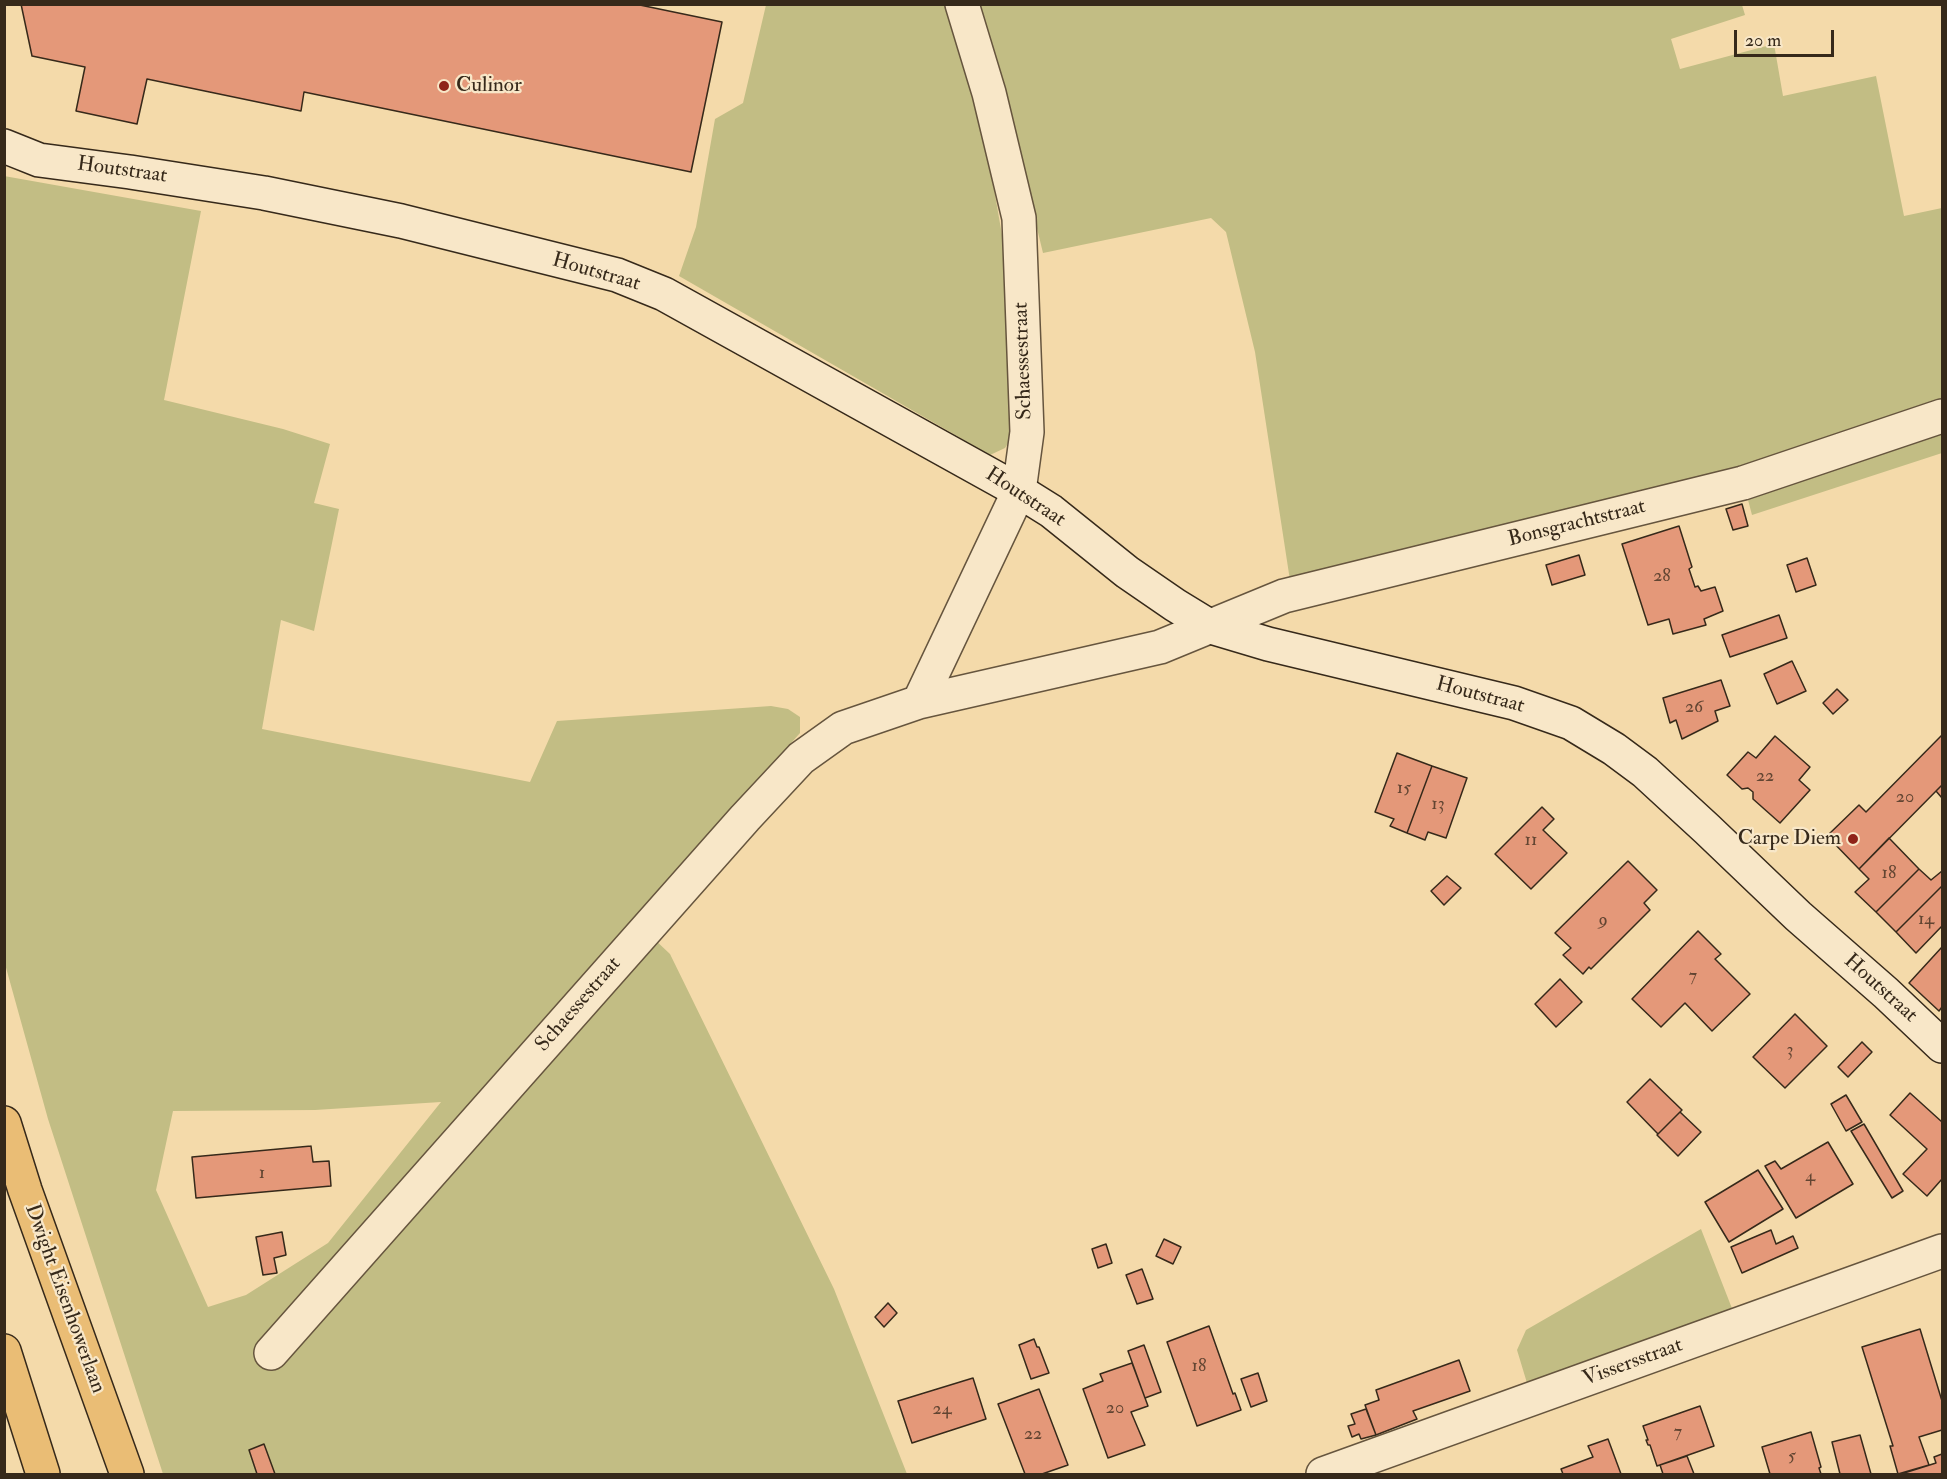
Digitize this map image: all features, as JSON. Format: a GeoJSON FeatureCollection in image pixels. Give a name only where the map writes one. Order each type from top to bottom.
{"type":"FeatureCollection","features":[{"type":"Feature","properties":{"kind":"highway","name":"Dwight Eisenhowerlaan"},"geometry":{"type":"LineString","coordinates":[[4,1123],[25,1190],[127,1474]]}},
{"type":"Feature","properties":{"kind":"highway"},"geometry":{"type":"LineString","coordinates":[[4,1351],[44,1474]]}},
{"type":"Feature","properties":{"kind":"street","name":"Schaessestraat"},"geometry":{"type":"LineString","coordinates":[[919,702],[1020,491],[1027,432],[1019,218],[989,93],[962,4]]}},
{"type":"Feature","properties":{"kind":"street","name":"Houtstraat"},"geometry":{"type":"LineString","coordinates":[[4,146],[39,160],[264,193],[401,221],[616,275],[664,294],[1020,491],[1051,511],[1136,578],[1211,627],[1268,644],[1514,703],[1571,723],[1614,749],[1645,772],[1798,916],[1886,993],[1942,1046]]}},
{"type":"Feature","properties":{"kind":"street","name":"Bonsgrachtstraat"},"geometry":{"type":"LineString","coordinates":[[1211,627],[1284,596],[1743,483],[1942,416]]}},
{"type":"Feature","properties":{"kind":"street","name":"Schaessestraat"},"geometry":{"type":"LineString","coordinates":[[271,1353],[745,818],[801,758],[843,728],[919,702],[1160,647],[1211,627]]}},
{"type":"Feature","properties":{"kind":"street","name":"Vissersstraat"},"geometry":{"type":"LineString","coordinates":[[1323,1474],[1942,1251]]}},
{"type":"Feature","properties":{"kind":"shaded area"},"geometry":{"type":"Polygon","coordinates":[[[766,5],[946,5],[960,46],[994,189],[1012,310],[1013,436],[1005,448],[990,455],[679,276],[696,227],[715,119],[743,103],[766,5]]]}},
{"type":"Feature","properties":{"kind":"shaded area"},"geometry":{"type":"Polygon","coordinates":[[[977,5],[1742,5],[1745,15],[1671,39],[1680,69],[1774,44],[1783,96],[1876,76],[1904,216],[1942,208],[1942,406],[1743,468],[1291,587],[1255,352],[1226,232],[1211,218],[1043,253],[992,43],[977,5]]]}},
{"type":"Feature","properties":{"kind":"shaded area"},"geometry":{"type":"Polygon","coordinates":[[[4,176],[201,211],[164,400],[283,429],[330,444],[314,503],[339,509],[314,631],[281,620],[262,729],[530,782],[557,721],[771,706],[788,709],[800,717],[800,733],[634,920],[670,954],[834,1289],[907,1474],[163,1474],[48,1119],[5,964],[4,176]],[[441,1102],[315,1110],[173,1111],[156,1190],[208,1307],[246,1295],[328,1243],[441,1102]]]}},
{"type":"Feature","properties":{"kind":"shaded area"},"geometry":{"type":"Polygon","coordinates":[[[1942,432],[1942,453],[1752,515],[1747,496],[1942,432]]]}},
{"type":"Feature","properties":{"kind":"shaded area"},"geometry":{"type":"Polygon","coordinates":[[[1701,1229],[1733,1311],[1527,1383],[1517,1350],[1526,1330],[1701,1229]]]}},
{"type":"Feature","properties":{"kind":"building","name":"Culinor"},"geometry":{"type":"Polygon","coordinates":[[[21,4],[635,4],[722,22],[691,172],[304,92],[301,111],[147,79],[137,124],[76,111],[85,67],[32,56],[21,4]]]}},
{"type":"Feature","properties":{"kind":"building"},"geometry":{"type":"Polygon","coordinates":[[[1742,504],[1748,526],[1733,530],[1726,509],[1742,504]]]}},
{"type":"Feature","properties":{"kind":"building"},"geometry":{"type":"Polygon","coordinates":[[[1679,526],[1692,567],[1689,569],[1695,587],[1698,586],[1701,591],[1715,587],[1723,611],[1704,619],[1706,625],[1673,634],[1669,619],[1648,625],[1622,544],[1679,526]]]}},
{"type":"Feature","properties":{"kind":"building"},"geometry":{"type":"Polygon","coordinates":[[[1579,555],[1585,575],[1552,585],[1546,565],[1579,555]]]}},
{"type":"Feature","properties":{"kind":"building"},"geometry":{"type":"Polygon","coordinates":[[[1807,558],[1816,585],[1796,592],[1787,565],[1807,558]]]}},
{"type":"Feature","properties":{"kind":"building"},"geometry":{"type":"Polygon","coordinates":[[[1779,615],[1787,638],[1730,657],[1722,635],[1779,615]]]}},
{"type":"Feature","properties":{"kind":"building"},"geometry":{"type":"Polygon","coordinates":[[[1792,661],[1806,691],[1777,704],[1764,674],[1792,661]]]}},
{"type":"Feature","properties":{"kind":"building"},"geometry":{"type":"Polygon","coordinates":[[[1721,680],[1730,706],[1715,711],[1718,721],[1682,739],[1676,720],[1670,723],[1663,698],[1721,680]]]}},
{"type":"Feature","properties":{"kind":"building"},"geometry":{"type":"Polygon","coordinates":[[[1837,689],[1848,700],[1833,714],[1823,703],[1837,689]]]}},
{"type":"Feature","properties":{"kind":"building"},"geometry":{"type":"Polygon","coordinates":[[[1942,735],[1942,785],[1859,869],[1827,836],[1859,805],[1866,812],[1942,735]]]}},
{"type":"Feature","properties":{"kind":"building"},"geometry":{"type":"Polygon","coordinates":[[[1775,736],[1810,767],[1799,780],[1810,790],[1780,823],[1753,799],[1753,792],[1748,788],[1742,789],[1727,775],[1748,752],[1756,758],[1775,736]]]}},
{"type":"Feature","properties":{"kind":"building"},"geometry":{"type":"Polygon","coordinates":[[[1397,753],[1432,766],[1407,833],[1390,826],[1394,819],[1375,812],[1397,753]]]}},
{"type":"Feature","properties":{"kind":"building"},"geometry":{"type":"Polygon","coordinates":[[[1432,766],[1467,778],[1446,838],[1428,832],[1425,840],[1407,833],[1432,766]]]}},
{"type":"Feature","properties":{"kind":"building"},"geometry":{"type":"Polygon","coordinates":[[[1942,785],[1942,798],[1936,791],[1942,785]]]}},
{"type":"Feature","properties":{"kind":"building"},"geometry":{"type":"Polygon","coordinates":[[[1542,807],[1554,819],[1543,830],[1567,853],[1531,889],[1495,854],[1542,807]]]}},
{"type":"Feature","properties":{"kind":"building"},"geometry":{"type":"Polygon","coordinates":[[[1889,838],[1919,869],[1876,912],[1855,892],[1869,879],[1859,869],[1889,838]]]}},
{"type":"Feature","properties":{"kind":"building"},"geometry":{"type":"Polygon","coordinates":[[[1628,861],[1657,890],[1644,903],[1650,910],[1591,969],[1589,967],[1583,974],[1563,955],[1571,948],[1555,933],[1628,861]]]}},
{"type":"Feature","properties":{"kind":"building"},"geometry":{"type":"Polygon","coordinates":[[[1919,869],[1931,880],[1942,871],[1942,886],[1896,932],[1876,912],[1919,869]]]}},
{"type":"Feature","properties":{"kind":"building"},"geometry":{"type":"Polygon","coordinates":[[[1447,876],[1461,888],[1444,905],[1431,891],[1447,876]]]}},
{"type":"Feature","properties":{"kind":"building"},"geometry":{"type":"Polygon","coordinates":[[[1942,886],[1942,926],[1916,953],[1896,932],[1942,886]]]}},
{"type":"Feature","properties":{"kind":"building"},"geometry":{"type":"Polygon","coordinates":[[[1698,931],[1721,954],[1715,959],[1750,994],[1712,1031],[1685,1003],[1661,1027],[1632,999],[1698,931]]]}},
{"type":"Feature","properties":{"kind":"building"},"geometry":{"type":"Polygon","coordinates":[[[1942,947],[1942,1007],[1939,1011],[1909,983],[1942,947]]]}},
{"type":"Feature","properties":{"kind":"building"},"geometry":{"type":"Polygon","coordinates":[[[1560,979],[1582,1002],[1556,1027],[1535,1004],[1560,979]]]}},
{"type":"Feature","properties":{"kind":"building"},"geometry":{"type":"Polygon","coordinates":[[[1795,1014],[1827,1046],[1785,1088],[1753,1057],[1795,1014]]]}},
{"type":"Feature","properties":{"kind":"building"},"geometry":{"type":"Polygon","coordinates":[[[1862,1042],[1872,1052],[1848,1077],[1838,1067],[1862,1042]]]}},
{"type":"Feature","properties":{"kind":"building"},"geometry":{"type":"Polygon","coordinates":[[[1650,1079],[1682,1110],[1658,1134],[1627,1102],[1650,1079]]]}},
{"type":"Feature","properties":{"kind":"building"},"geometry":{"type":"Polygon","coordinates":[[[1910,1093],[1942,1122],[1942,1179],[1927,1196],[1903,1174],[1927,1149],[1890,1115],[1910,1093]]]}},
{"type":"Feature","properties":{"kind":"building"},"geometry":{"type":"Polygon","coordinates":[[[1846,1095],[1862,1122],[1846,1131],[1831,1104],[1846,1095]]]}},
{"type":"Feature","properties":{"kind":"building"},"geometry":{"type":"Polygon","coordinates":[[[1680,1112],[1701,1132],[1678,1156],[1657,1135],[1680,1112]]]}},
{"type":"Feature","properties":{"kind":"building"},"geometry":{"type":"Polygon","coordinates":[[[1864,1124],[1903,1191],[1892,1198],[1851,1131],[1864,1124]]]}},
{"type":"Feature","properties":{"kind":"building"},"geometry":{"type":"Polygon","coordinates":[[[1828,1142],[1853,1184],[1796,1218],[1765,1166],[1775,1161],[1781,1169],[1828,1142]]]}},
{"type":"Feature","properties":{"kind":"building"},"geometry":{"type":"Polygon","coordinates":[[[311,1146],[313,1162],[329,1161],[331,1186],[196,1198],[192,1157],[311,1146]]]}},
{"type":"Feature","properties":{"kind":"building"},"geometry":{"type":"Polygon","coordinates":[[[1758,1170],[1783,1209],[1729,1242],[1705,1202],[1758,1170]]]}},
{"type":"Feature","properties":{"kind":"building"},"geometry":{"type":"Polygon","coordinates":[[[1771,1230],[1776,1244],[1793,1236],[1798,1248],[1742,1273],[1731,1247],[1771,1230]]]}},
{"type":"Feature","properties":{"kind":"building"},"geometry":{"type":"Polygon","coordinates":[[[282,1232],[286,1255],[274,1258],[277,1273],[263,1275],[256,1237],[282,1232]]]}},
{"type":"Feature","properties":{"kind":"building"},"geometry":{"type":"Polygon","coordinates":[[[1164,1239],[1181,1247],[1173,1264],[1156,1256],[1164,1239]]]}},
{"type":"Feature","properties":{"kind":"building"},"geometry":{"type":"Polygon","coordinates":[[[1106,1244],[1112,1263],[1098,1268],[1092,1249],[1106,1244]]]}},
{"type":"Feature","properties":{"kind":"building"},"geometry":{"type":"Polygon","coordinates":[[[1142,1269],[1153,1299],[1137,1304],[1126,1275],[1142,1269]]]}},
{"type":"Feature","properties":{"kind":"building"},"geometry":{"type":"Polygon","coordinates":[[[888,1303],[897,1313],[884,1327],[875,1317],[888,1303]]]}},
{"type":"Feature","properties":{"kind":"building"},"geometry":{"type":"Polygon","coordinates":[[[1209,1326],[1241,1410],[1197,1426],[1167,1342],[1209,1326]]]}},
{"type":"Feature","properties":{"kind":"building"},"geometry":{"type":"Polygon","coordinates":[[[1920,1329],[1942,1401],[1942,1430],[1919,1437],[1929,1465],[1898,1474],[1890,1446],[1893,1446],[1862,1347],[1920,1329]]]}},
{"type":"Feature","properties":{"kind":"building"},"geometry":{"type":"Polygon","coordinates":[[[1034,1339],[1049,1373],[1031,1379],[1019,1345],[1034,1339]]]}},
{"type":"Feature","properties":{"kind":"building"},"geometry":{"type":"Polygon","coordinates":[[[1144,1345],[1161,1392],[1145,1398],[1128,1351],[1144,1345]]]}},
{"type":"Feature","properties":{"kind":"building"},"geometry":{"type":"Polygon","coordinates":[[[1459,1360],[1470,1391],[1413,1411],[1417,1419],[1376,1435],[1365,1405],[1379,1400],[1376,1390],[1459,1360]]]}},
{"type":"Feature","properties":{"kind":"building"},"geometry":{"type":"Polygon","coordinates":[[[1132,1363],[1148,1406],[1131,1412],[1145,1445],[1108,1458],[1083,1389],[1103,1381],[1100,1374],[1132,1363]]]}},
{"type":"Feature","properties":{"kind":"building"},"geometry":{"type":"Polygon","coordinates":[[[1258,1373],[1267,1401],[1251,1407],[1241,1379],[1258,1373]]]}},
{"type":"Feature","properties":{"kind":"building"},"geometry":{"type":"Polygon","coordinates":[[[973,1378],[986,1419],[912,1443],[898,1401],[973,1378]]]}},
{"type":"Feature","properties":{"kind":"building"},"geometry":{"type":"Polygon","coordinates":[[[1039,1389],[1068,1465],[1042,1474],[1025,1474],[998,1404],[1039,1389]]]}},
{"type":"Feature","properties":{"kind":"building"},"geometry":{"type":"Polygon","coordinates":[[[1700,1406],[1714,1446],[1657,1466],[1643,1426],[1700,1406]]]}},
{"type":"Feature","properties":{"kind":"building"},"geometry":{"type":"Polygon","coordinates":[[[1366,1409],[1376,1435],[1361,1439],[1359,1434],[1352,1437],[1348,1426],[1355,1424],[1351,1414],[1366,1409]]]}},
{"type":"Feature","properties":{"kind":"building"},"geometry":{"type":"Polygon","coordinates":[[[1811,1432],[1821,1474],[1770,1474],[1762,1447],[1811,1432]]]}},
{"type":"Feature","properties":{"kind":"building"},"geometry":{"type":"Polygon","coordinates":[[[1860,1435],[1871,1474],[1840,1474],[1832,1442],[1860,1435]]]}},
{"type":"Feature","properties":{"kind":"building"},"geometry":{"type":"Polygon","coordinates":[[[1608,1439],[1621,1474],[1563,1474],[1561,1469],[1593,1457],[1588,1446],[1608,1439]]]}},
{"type":"Feature","properties":{"kind":"building"},"geometry":{"type":"Polygon","coordinates":[[[264,1444],[275,1474],[257,1474],[249,1450],[264,1444]]]}},
{"type":"Feature","properties":{"kind":"building"},"geometry":{"type":"Polygon","coordinates":[[[1942,1454],[1942,1474],[1901,1474],[1936,1463],[1934,1457],[1942,1454]]]}},
{"type":"Feature","properties":{"kind":"building"},"geometry":{"type":"Polygon","coordinates":[[[1687,1456],[1694,1474],[1663,1474],[1660,1465],[1687,1456]]]}},
{"type":"Feature","properties":{"kind":"place","name":"Culinor"},"geometry":{"type":"Point","coordinates":[444,86]}},
{"type":"Feature","properties":{"kind":"place","name":"Carpe Diem"},"geometry":{"type":"Point","coordinates":[1853,839]}}]}
